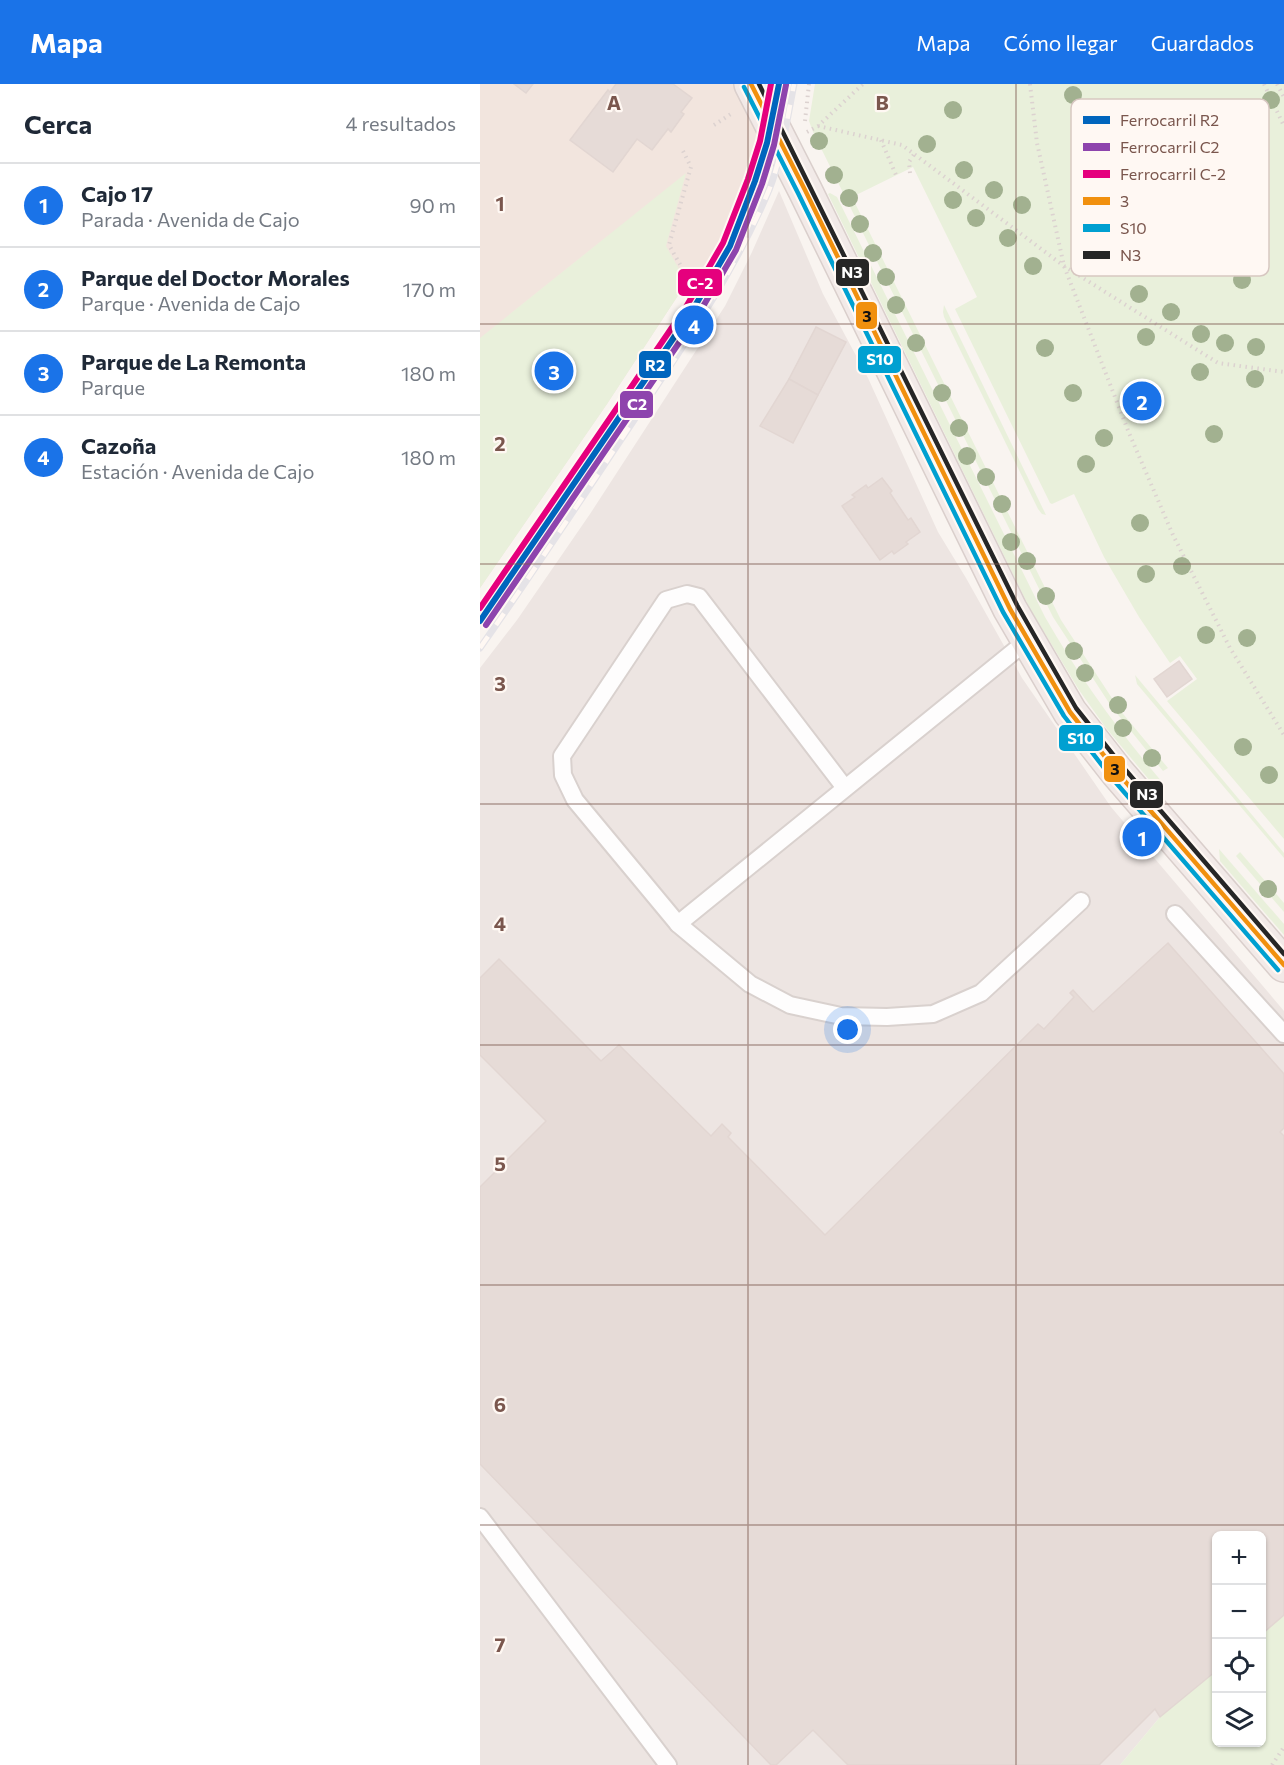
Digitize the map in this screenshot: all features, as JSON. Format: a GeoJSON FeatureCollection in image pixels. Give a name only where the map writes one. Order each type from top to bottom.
{"type":"FeatureCollection","features":[{"type":"Feature","properties":{"kind":"highway"},"geometry":{"type":"LineString","coordinates":[[757,95],[994,577],[1070,712],[1117,772],[1284,965]]}},
{"type":"Feature","properties":{"kind":"lane"},"geometry":{"type":"LineString","coordinates":[[845,788],[699,597],[687,594],[666,600],[562,756],[563,776],[575,800],[678,924],[750,984],[790,1005],[841,1016],[887,1017],[933,1014],[981,993],[1081,900]]}},
{"type":"Feature","properties":{"kind":"lane"},"geometry":{"type":"LineString","coordinates":[[678,924],[1028,640]]}},
{"type":"Feature","properties":{"kind":"lane"},"geometry":{"type":"LineString","coordinates":[[1175,914],[1284,1034]]}},
{"type":"Feature","properties":{"kind":"lane"},"geometry":{"type":"LineString","coordinates":[[480,1517],[668,1765]]}},
{"type":"Feature","properties":{"kind":"path"},"geometry":{"type":"LineString","coordinates":[[809,84],[804,133],[818,126],[863,84]]}},
{"type":"Feature","properties":{"kind":"path"},"geometry":{"type":"LineString","coordinates":[[1030,84],[1038,143],[1064,266],[1129,433],[1173,535],[1230,648],[1284,735]]}},
{"type":"Feature","properties":{"kind":"path"},"geometry":{"type":"LineString","coordinates":[[1263,84],[1284,126]]}},
{"type":"Feature","properties":{"kind":"path"},"geometry":{"type":"LineString","coordinates":[[1277,84],[1284,97]]}},
{"type":"Feature","properties":{"kind":"path"},"geometry":{"type":"LineString","coordinates":[[818,126],[902,145],[1071,270]]}},
{"type":"Feature","properties":{"kind":"path"},"geometry":{"type":"LineString","coordinates":[[880,140],[896,175]]}},
{"type":"Feature","properties":{"kind":"path"},"geometry":{"type":"LineString","coordinates":[[683,151],[691,167],[669,245],[693,287],[688,296]]}},
{"type":"Feature","properties":{"kind":"path"},"geometry":{"type":"LineString","coordinates":[[910,173],[909,162],[915,153]]}},
{"type":"Feature","properties":{"kind":"path"},"geometry":{"type":"LineString","coordinates":[[1080,276],[1218,363],[1284,372]]}},
{"type":"Feature","properties":{"kind":"path"},"geometry":{"type":"LineString","coordinates":[[1272,1765],[1284,1747]]}},
{"type":"Feature","properties":{"kind":"shaded area"},"geometry":{"type":"Polygon","coordinates":[[[480,84],[772,84],[750,180],[716,256],[691,297],[679,294],[607,404],[480,588],[480,84]]]}},
{"type":"Feature","properties":{"kind":"shaded area"},"geometry":{"type":"Polygon","coordinates":[[[779,191],[823,294],[868,378],[938,532],[1022,678],[1111,807],[1284,1011],[1284,1615],[1266,1631],[1266,1531],[1212,1531],[1212,1674],[1160,1717],[1120,1765],[480,1765],[480,668],[517,620],[590,514],[725,306],[779,191]]]}},
{"type":"Feature","properties":{"kind":"green space"},"geometry":{"type":"Polygon","coordinates":[[[815,84],[1284,84],[1284,839],[1167,701],[1197,679],[1180,656],[1170,663],[1139,617],[1104,557],[1074,494],[1050,503],[955,309],[977,297],[913,167],[852,197],[1061,620],[1119,709],[1168,768],[1163,771],[1111,706],[1053,617],[809,121],[815,84]]]}},
{"type":"Feature","properties":{"kind":"green space"},"geometry":{"type":"Polygon","coordinates":[[[686,173],[666,246],[690,289],[679,294],[607,404],[480,588],[480,338],[686,173]]]}},
{"type":"Feature","properties":{"kind":"green space"},"geometry":{"type":"Polygon","coordinates":[[[828,194],[837,197],[1045,617],[1100,703],[1163,783],[1151,782],[1106,728],[1079,690],[1029,607],[828,194]]]}},
{"type":"Feature","properties":{"kind":"green space"},"geometry":{"type":"Polygon","coordinates":[[[944,305],[1046,515],[1038,509],[944,317],[944,305]]]}},
{"type":"Feature","properties":{"kind":"green space"},"geometry":{"type":"Polygon","coordinates":[[[1135,675],[1284,853],[1284,858],[1137,684],[1135,675]]]}},
{"type":"Feature","properties":{"kind":"green space"},"geometry":{"type":"Polygon","coordinates":[[[1219,849],[1284,924],[1284,935],[1220,861],[1219,849]]]}},
{"type":"Feature","properties":{"kind":"green space"},"geometry":{"type":"Polygon","coordinates":[[[1240,852],[1284,903],[1284,912],[1236,856],[1240,852]]]}},
{"type":"Feature","properties":{"kind":"green space"},"geometry":{"type":"Polygon","coordinates":[[[1284,1615],[1284,1765],[1120,1765],[1160,1717],[1212,1674],[1212,1747],[1266,1747],[1266,1631],[1284,1615]]]}},
{"type":"Feature","properties":{"kind":"building"},"geometry":{"type":"Polygon","coordinates":[[[514,84],[533,84],[526,93],[514,84]]]}},
{"type":"Feature","properties":{"kind":"building"},"geometry":{"type":"Polygon","coordinates":[[[616,84],[673,84],[692,98],[681,112],[684,114],[671,132],[668,129],[652,150],[637,139],[613,172],[570,140],[608,90],[610,92],[616,84]]]}},
{"type":"Feature","properties":{"kind":"building"},"geometry":{"type":"Polygon","coordinates":[[[816,327],[846,342],[818,395],[789,379],[816,327]]]}},
{"type":"Feature","properties":{"kind":"building"},"geometry":{"type":"Polygon","coordinates":[[[789,379],[818,395],[793,443],[760,426],[789,379]]]}},
{"type":"Feature","properties":{"kind":"building"},"geometry":{"type":"Polygon","coordinates":[[[882,478],[908,520],[911,518],[920,532],[894,554],[892,551],[880,560],[842,506],[866,485],[868,488],[882,478]]]}},
{"type":"Feature","properties":{"kind":"building"},"geometry":{"type":"Polygon","coordinates":[[[1179,661],[1192,679],[1167,697],[1154,679],[1179,661]]]}},
{"type":"Feature","properties":{"kind":"building"},"geometry":{"type":"Polygon","coordinates":[[[1168,943],[1284,1074],[1284,1128],[1280,1132],[1284,1136],[1284,1615],[1266,1631],[1266,1531],[1212,1531],[1212,1674],[1160,1717],[1155,1709],[1099,1765],[848,1765],[813,1730],[776,1765],[771,1765],[480,1464],[480,1187],[546,1121],[480,1055],[480,978],[499,959],[601,1061],[619,1045],[711,1136],[722,1124],[731,1133],[728,1137],[825,1235],[1038,1024],[1044,1029],[1074,997],[1070,993],[1073,990],[1093,1012],[1168,943]]]}},
{"type":"Feature","properties":{"kind":"railway"},"geometry":{"type":"LineString","coordinates":[[480,648],[674,360],[741,249],[774,177],[794,84]]}},
{"type":"Feature","properties":{"kind":"rail line","name":"C-2"},"geometry":{"type":"LineString","coordinates":[[480,608],[686,307],[723,243],[760,141],[771,84]]}},
{"type":"Feature","properties":{"kind":"rail line","name":"R2"},"geometry":{"type":"LineString","coordinates":[[480,621],[692,311],[730,246],[767,143],[779,84]]}},
{"type":"Feature","properties":{"kind":"rail line","name":"C2"},"geometry":{"type":"LineString","coordinates":[[486,625],[698,315],[736,250],[762,184],[774,145],[786,85]]}},
{"type":"Feature","properties":{"kind":"transit line","name":"3"},"geometry":{"type":"LineString","coordinates":[[751,84],[1010,609],[1070,712],[1117,772],[1284,965]]}},
{"type":"Feature","properties":{"kind":"transit line","name":"N3"},"geometry":{"type":"LineString","coordinates":[[759,84],[1017,605],[1076,708],[1123,767],[1284,954]]}},
{"type":"Feature","properties":{"kind":"transit line","name":"S10"},"geometry":{"type":"LineString","coordinates":[[744,87],[1003,612],[1064,716],[1111,777],[1278,970]]}},
{"type":"Feature","properties":{"kind":"place","name":"Cazoña"},"geometry":{"type":"Point","coordinates":[694,325]}},
{"type":"Feature","properties":{"kind":"place","name":"Parque de La Remonta"},"geometry":{"type":"Point","coordinates":[554,371]}},
{"type":"Feature","properties":{"kind":"place","name":"Parque del Doctor Morales"},"geometry":{"type":"Point","coordinates":[1142,401]}},
{"type":"Feature","properties":{"kind":"place","name":"Cajo 17"},"geometry":{"type":"Point","coordinates":[1142,837]}}]}
